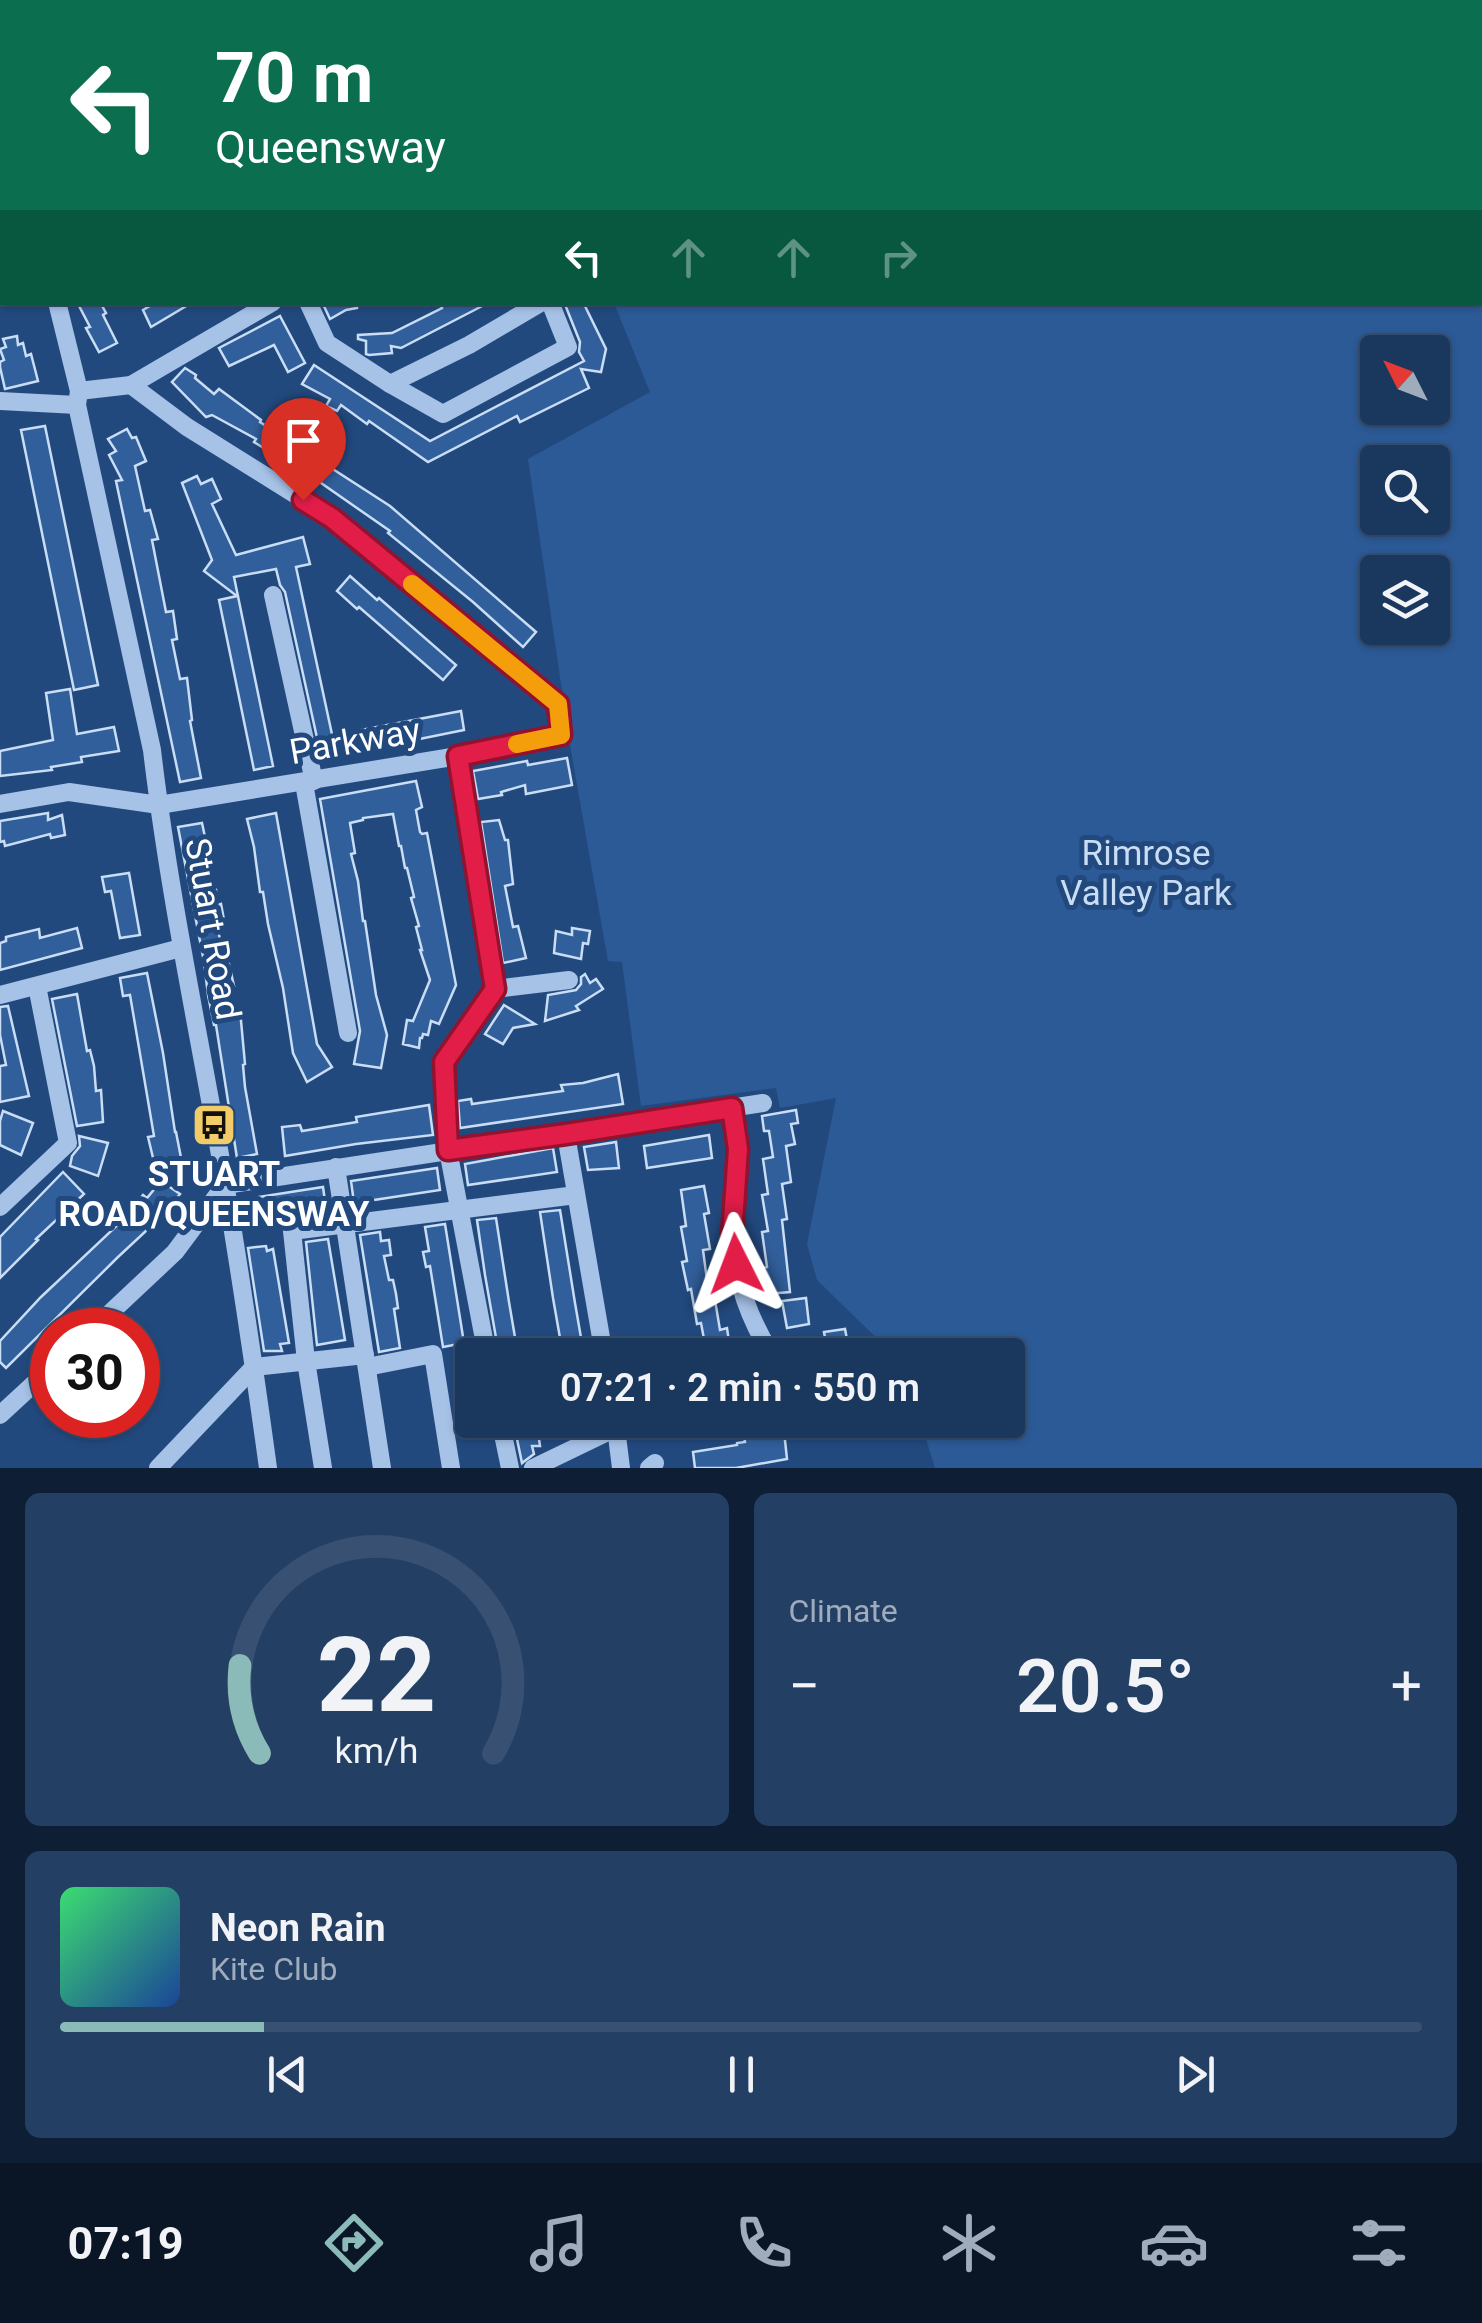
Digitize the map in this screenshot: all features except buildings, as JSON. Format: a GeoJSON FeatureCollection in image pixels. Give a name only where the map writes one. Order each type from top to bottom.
{"type":"FeatureCollection","features":[{"type":"Feature","properties":{"kind":"street","name":"Stuart Road"},"geometry":{"type":"LineString","coordinates":[[58,305],[152,750],[158,806],[225,1185],[268,1468]]}},
{"type":"Feature","properties":{"kind":"street"},"geometry":{"type":"LineString","coordinates":[[0,401],[78,398],[132,385],[268,305]]}},
{"type":"Feature","properties":{"kind":"street"},"geometry":{"type":"LineString","coordinates":[[309,305],[327,343],[442,414],[568,347],[551,305]]}},
{"type":"Feature","properties":{"kind":"street"},"geometry":{"type":"LineString","coordinates":[[390,384],[469,345],[537,305]]}},
{"type":"Feature","properties":{"kind":"street","name":"Parkway"},"geometry":{"type":"LineString","coordinates":[[0,804],[68,792],[158,806],[561,735],[558,704],[332,518],[186,427],[132,385]]}},
{"type":"Feature","properties":{"kind":"street"},"geometry":{"type":"LineString","coordinates":[[273,595],[309,782],[348,1033]]}},
{"type":"Feature","properties":{"kind":"street"},"geometry":{"type":"LineString","coordinates":[[458,756],[495,989],[444,1062],[448,1150],[484,1338]]}},
{"type":"Feature","properties":{"kind":"street"},"geometry":{"type":"LineString","coordinates":[[0,995],[182,948]]}},
{"type":"Feature","properties":{"kind":"street"},"geometry":{"type":"LineString","coordinates":[[495,989],[569,980]]}},
{"type":"Feature","properties":{"kind":"street"},"geometry":{"type":"LineString","coordinates":[[0,1207],[68,1143],[37,986]]}},
{"type":"Feature","properties":{"kind":"street"},"geometry":{"type":"LineString","coordinates":[[115,1308],[175,1252],[225,1185],[764,1104]]}},
{"type":"Feature","properties":{"kind":"street"},"geometry":{"type":"LineString","coordinates":[[732,1108],[738,1149],[732,1236],[741,1288],[761,1338]]}},
{"type":"Feature","properties":{"kind":"street"},"geometry":{"type":"LineString","coordinates":[[566,1134],[601,1338]]}},
{"type":"Feature","properties":{"kind":"street"},"geometry":{"type":"LineString","coordinates":[[336,1167],[382,1468]]}},
{"type":"Feature","properties":{"kind":"street"},"geometry":{"type":"LineString","coordinates":[[323,1468],[306,1361],[292,1230],[576,1196]]}},
{"type":"Feature","properties":{"kind":"street"},"geometry":{"type":"LineString","coordinates":[[158,1468],[254,1367],[433,1354],[451,1468]]}},
{"type":"Feature","properties":{"kind":"street"},"geometry":{"type":"LineString","coordinates":[[0,1416],[30,1387]]}},
{"type":"Feature","properties":{"kind":"street"},"geometry":{"type":"LineString","coordinates":[[504,1438],[510,1468]]}},
{"type":"Feature","properties":{"kind":"street"},"geometry":{"type":"LineString","coordinates":[[533,1468],[589,1438]]}},
{"type":"Feature","properties":{"kind":"street"},"geometry":{"type":"LineString","coordinates":[[617,1438],[620,1468]]}},
{"type":"Feature","properties":{"kind":"green space","name":"Rimrose Valley Park"},"geometry":{"type":"Polygon","coordinates":[[[615,305],[1482,305],[1482,1468],[935,1468],[926,1438],[1025,1438],[1025,1338],[877,1338],[817,1280],[807,1244],[836,1098],[780,1108],[776,1088],[641,1106],[622,962],[608,961],[570,745],[528,459],[650,392],[615,305]]]}},
{"type":"Feature","properties":{"kind":"slow traffic"},"geometry":{"type":"LineString","coordinates":[[412,584],[558,704],[561,735],[517,744]]}},
{"type":"Feature","properties":{"kind":"place","name":"STUART ROAD/QUEENSWAY"},"geometry":{"type":"Point","coordinates":[214,1125]}},
{"type":"Feature","properties":{"kind":"route"},"geometry":{"type":"LineString","coordinates":[[303,500],[332,518],[558,704],[561,735],[458,756],[495,989],[444,1062],[448,1150],[732,1108],[738,1149],[732,1236],[736,1264]]}}]}
